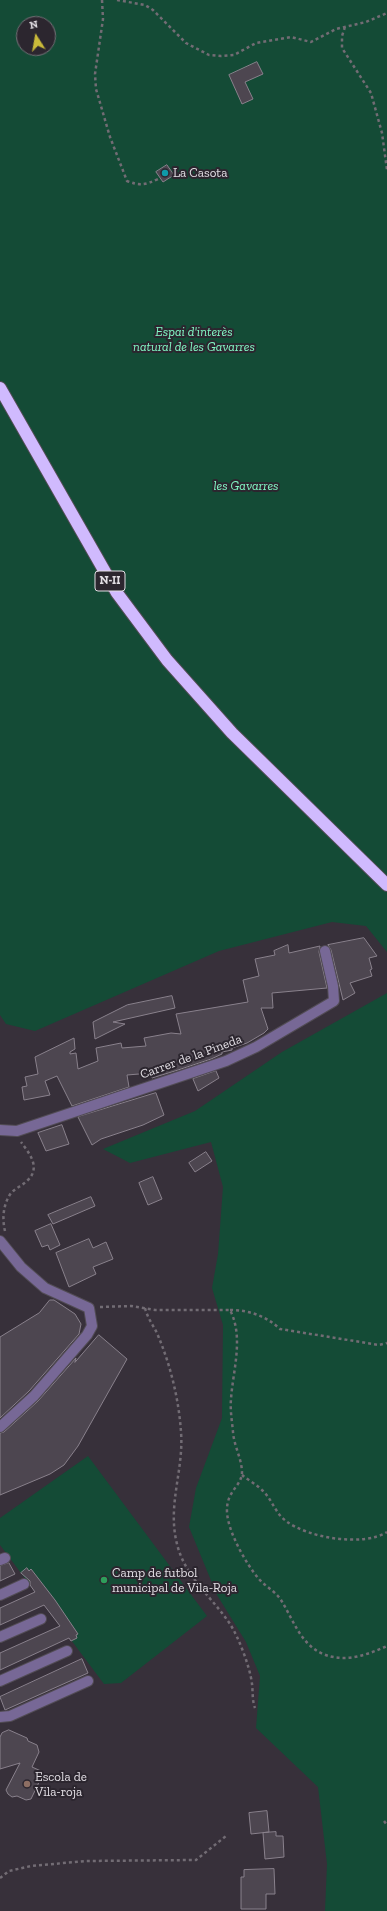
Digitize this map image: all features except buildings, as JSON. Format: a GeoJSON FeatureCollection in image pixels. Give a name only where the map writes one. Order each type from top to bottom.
{"type":"FeatureCollection","features":[{"type":"Feature","properties":{"kind":"highway","name":"N-II"},"geometry":{"type":"LineString","coordinates":[[0,388],[117,592],[167,660],[232,733],[387,885]]}},
{"type":"Feature","properties":{"kind":"street","name":"Carrer de la Pineda"},"geometry":{"type":"LineString","coordinates":[[0,1130],[15,1131],[226,1061],[256,1047],[334,1001],[333,986],[325,951]]}},
{"type":"Feature","properties":{"kind":"street"},"geometry":{"type":"LineString","coordinates":[[0,1427],[10,1420],[34,1396],[87,1335],[92,1326],[90,1308],[45,1288],[22,1267],[3,1237]]}},
{"type":"Feature","properties":{"kind":"street"},"geometry":{"type":"LineString","coordinates":[[0,1594],[24,1584]]}},
{"type":"Feature","properties":{"kind":"street"},"geometry":{"type":"LineString","coordinates":[[0,1637],[42,1619]]}},
{"type":"Feature","properties":{"kind":"street"},"geometry":{"type":"LineString","coordinates":[[0,1681],[67,1651]]}},
{"type":"Feature","properties":{"kind":"street"},"geometry":{"type":"LineString","coordinates":[[0,1716],[10,1716],[88,1681]]}},
{"type":"Feature","properties":{"kind":"path"},"geometry":{"type":"LineString","coordinates":[[102,0],[103,19],[95,74],[97,95],[110,136],[127,181],[137,185],[144,185],[158,179]]}},
{"type":"Feature","properties":{"kind":"path"},"geometry":{"type":"LineString","coordinates":[[117,0],[145,5],[154,10],[186,43],[209,55],[221,56],[234,55],[256,43],[291,37],[311,42],[336,29],[366,22],[387,12]]}},
{"type":"Feature","properties":{"kind":"path"},"geometry":{"type":"LineString","coordinates":[[345,27],[342,36],[342,48],[371,93],[382,133],[387,170]]}},
{"type":"Feature","properties":{"kind":"path"},"geometry":{"type":"LineString","coordinates":[[3,1237],[3,1211],[8,1198],[14,1190],[29,1180],[34,1169],[33,1160],[29,1153],[12,1134],[15,1131]]}},
{"type":"Feature","properties":{"kind":"path"},"geometry":{"type":"LineString","coordinates":[[90,1308],[109,1306],[155,1310],[245,1310],[271,1320],[280,1329],[379,1345],[387,1343]]}},
{"type":"Feature","properties":{"kind":"path"},"geometry":{"type":"LineString","coordinates":[[145,1308],[148,1320],[159,1336],[169,1364],[180,1417],[182,1451],[173,1508],[177,1546],[190,1574],[230,1624],[250,1675],[255,1708]]}},
{"type":"Feature","properties":{"kind":"path"},"geometry":{"type":"LineString","coordinates":[[230,1310],[234,1319],[236,1334],[236,1353],[231,1399],[233,1430],[242,1475],[239,1483],[231,1492],[228,1499],[227,1512],[232,1531],[247,1562],[259,1579],[273,1590],[302,1638],[322,1654],[334,1657],[359,1657],[387,1646]]}},
{"type":"Feature","properties":{"kind":"path"},"geometry":{"type":"LineString","coordinates":[[242,1475],[262,1490],[280,1515],[300,1530],[336,1538],[361,1539],[387,1532]]}},
{"type":"Feature","properties":{"kind":"path"},"geometry":{"type":"LineString","coordinates":[[384,1821],[387,1825]]}},
{"type":"Feature","properties":{"kind":"path"},"geometry":{"type":"LineString","coordinates":[[0,1878],[9,1871],[31,1866],[86,1861],[196,1860],[226,1836]]}},
{"type":"Feature","properties":{"kind":"green space","name":"Espai d'interès natural de les Gavarres"},"geometry":{"type":"Polygon","coordinates":[[[0,0],[387,0],[387,952],[366,926],[332,922],[219,951],[35,1031],[6,1024],[0,1015],[0,0]]]}},
{"type":"Feature","properties":{"kind":"green space"},"geometry":{"type":"Polygon","coordinates":[[[387,993],[387,1911],[325,1911],[327,1864],[318,1787],[256,1728],[260,1676],[246,1642],[217,1595],[189,1527],[196,1488],[222,1418],[223,1325],[212,1288],[218,1254],[223,1187],[211,1142],[130,1163],[103,1149],[195,1111],[282,1052],[387,993]]]}},
{"type":"Feature","properties":{"kind":"green space","name":"Camp de futbol municipal de Vila-Roja"},"geometry":{"type":"Polygon","coordinates":[[[88,1456],[207,1616],[121,1683],[104,1684],[0,1545],[0,1518],[88,1456]]]}},
{"type":"Feature","properties":{"kind":"place","name":"La Casota"},"geometry":{"type":"Point","coordinates":[165,173]}},
{"type":"Feature","properties":{"kind":"place","name":"Camp de futbol municipal de Vila-Roja"},"geometry":{"type":"Point","coordinates":[104,1580]}},
{"type":"Feature","properties":{"kind":"place","name":"Escola de Vila-roja"},"geometry":{"type":"Point","coordinates":[27,1784]}},
{"type":"Feature","properties":{"kind":"park label","name":"les Gavarres"},"geometry":{"type":"Point","coordinates":[246,486]}}]}
